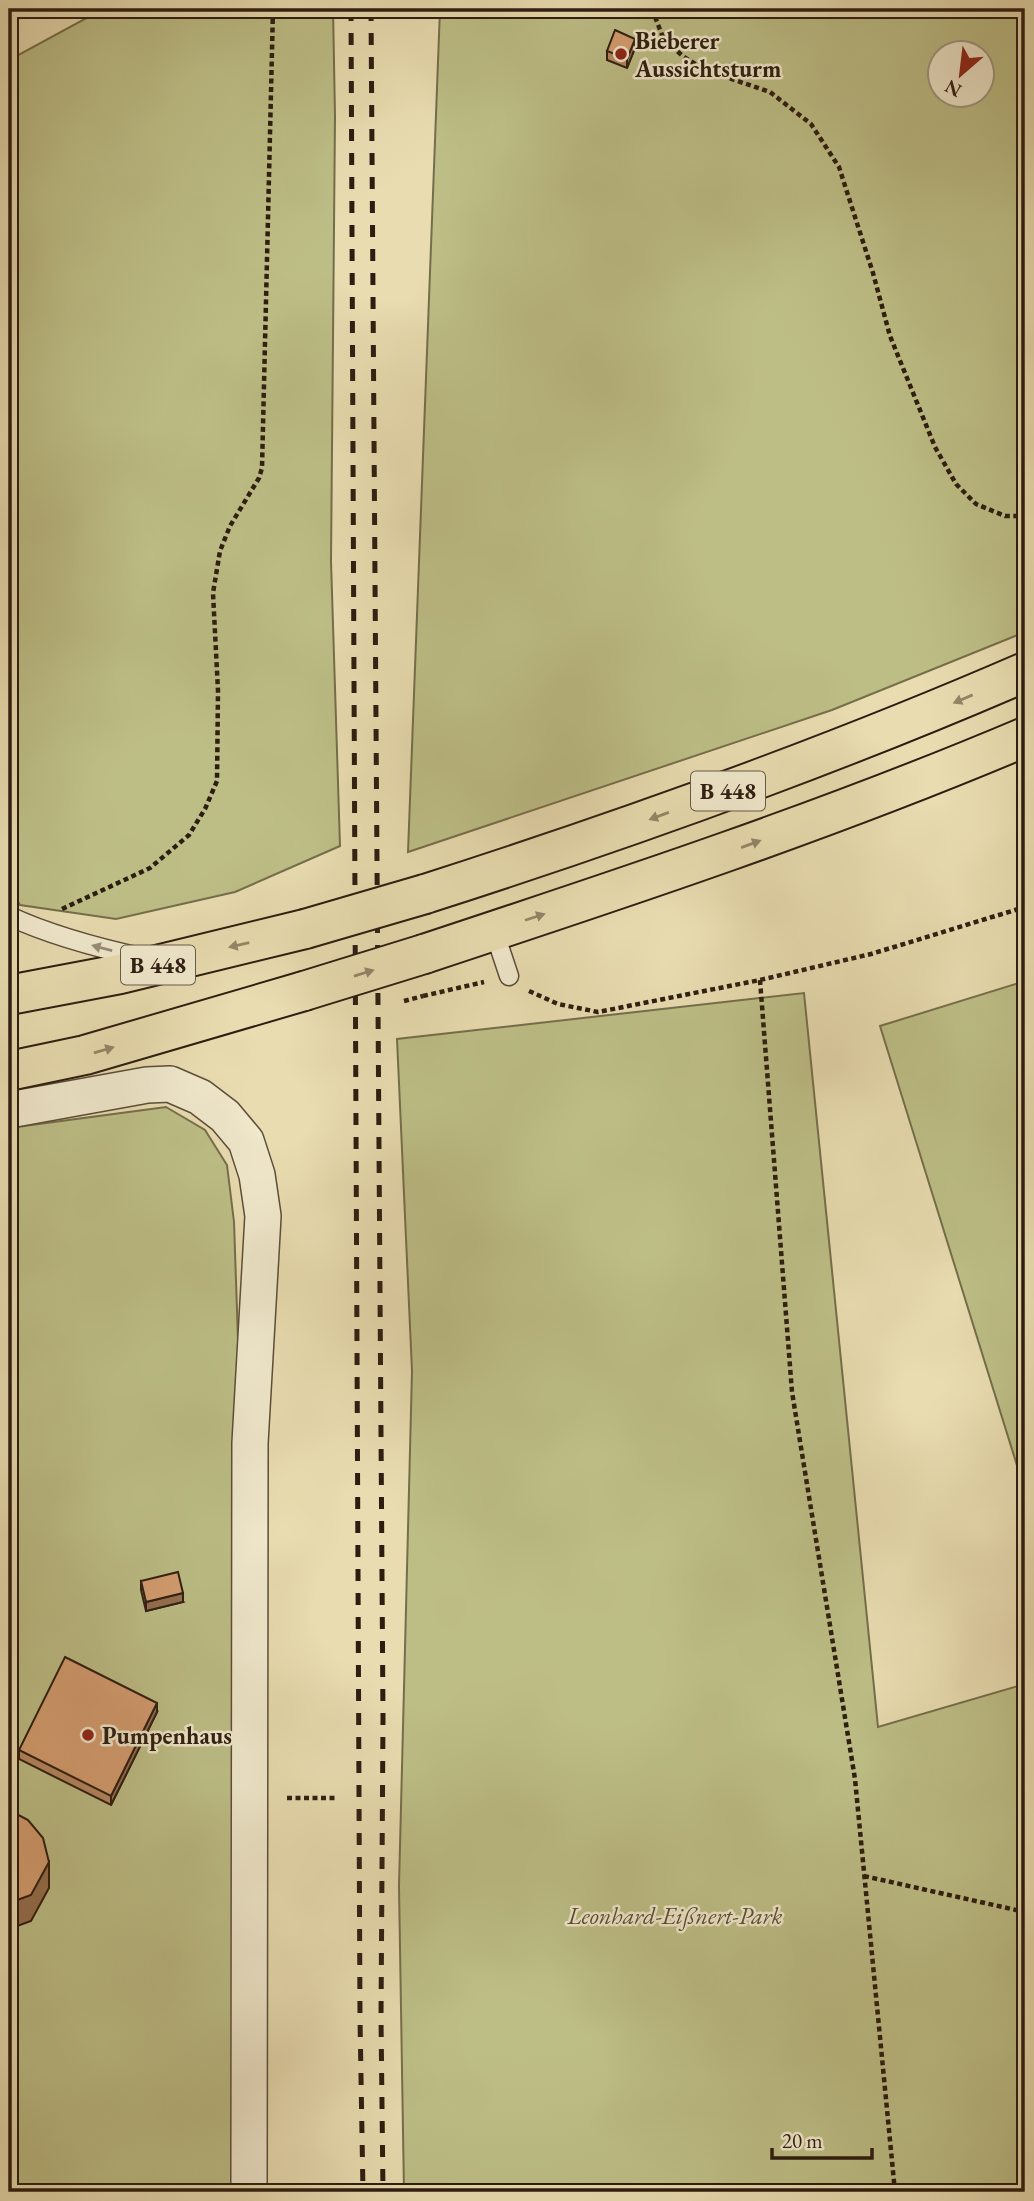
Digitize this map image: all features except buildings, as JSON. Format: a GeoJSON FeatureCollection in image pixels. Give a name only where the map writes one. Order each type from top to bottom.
{"type":"FeatureCollection","features":[{"type":"Feature","properties":{"kind":"main road","name":"B 448"},"geometry":{"type":"LineString","coordinates":[[9,995],[169,962],[305,929],[425,894],[579,845],[682,808],[841,748],[1025,672]]}},
{"type":"Feature","properties":{"kind":"main road","name":"B 448"},"geometry":{"type":"LineString","coordinates":[[9,1071],[85,1055],[304,992],[494,931],[771,836],[1025,737]]}},
{"type":"Feature","properties":{"kind":"street"},"geometry":{"type":"LineString","coordinates":[[9,1110],[147,1085],[170,1084],[200,1097],[225,1116],[246,1141],[257,1175],[263,1216],[250,1443],[249,2192]]}},
{"type":"Feature","properties":{"kind":"lane"},"geometry":{"type":"LineString","coordinates":[[9,916],[28,925],[103,949],[169,962]]}},
{"type":"Feature","properties":{"kind":"lane"},"geometry":{"type":"LineString","coordinates":[[494,931],[509,976]]}},
{"type":"Feature","properties":{"kind":"path"},"geometry":{"type":"LineString","coordinates":[[28,925],[150,868],[189,835],[205,809],[217,781],[218,691],[213,593],[220,551],[230,526],[259,478],[262,468],[273,9]]}},
{"type":"Feature","properties":{"kind":"path"},"geometry":{"type":"LineString","coordinates":[[652,9],[664,40],[684,57],[705,70],[769,92],[811,124],[839,167],[890,336],[935,447],[956,484],[976,504],[1005,516],[1025,516]]}},
{"type":"Feature","properties":{"kind":"path"},"geometry":{"type":"LineString","coordinates":[[423,996],[509,976],[533,995],[558,1004],[598,1012],[760,980],[871,954],[1025,907]]}},
{"type":"Feature","properties":{"kind":"path"},"geometry":{"type":"LineString","coordinates":[[760,980],[792,1392],[855,1779],[895,2192]]}},
{"type":"Feature","properties":{"kind":"path"},"geometry":{"type":"LineString","coordinates":[[286,1798],[337,1798]]}},
{"type":"Feature","properties":{"kind":"path"},"geometry":{"type":"LineString","coordinates":[[864,1876],[1025,1912]]}},
{"type":"Feature","properties":{"kind":"green space"},"geometry":{"type":"Polygon","coordinates":[[[103,9],[333,9],[335,116],[331,561],[340,846],[235,892],[116,919],[20,905],[9,886],[9,60],[103,9]]]}},
{"type":"Feature","properties":{"kind":"green space"},"geometry":{"type":"Polygon","coordinates":[[[440,9],[1025,9],[1025,632],[832,710],[408,852],[440,9]]]}},
{"type":"Feature","properties":{"kind":"green space"},"geometry":{"type":"Polygon","coordinates":[[[1025,981],[1025,1491],[880,1026],[1025,981]]]}},
{"type":"Feature","properties":{"kind":"green space","name":"Leonhard-Eißnert-Park"},"geometry":{"type":"Polygon","coordinates":[[[804,993],[878,1727],[1025,1684],[1025,2192],[404,2192],[399,1886],[412,1371],[397,1039],[804,993]]]}},
{"type":"Feature","properties":{"kind":"green space"},"geometry":{"type":"Polygon","coordinates":[[[166,1107],[205,1130],[227,1165],[234,1222],[267,2192],[9,2192],[9,1128],[166,1107]]]}},
{"type":"Feature","properties":{"kind":"railway"},"geometry":{"type":"LineString","coordinates":[[351,9],[363,2192]]}},
{"type":"Feature","properties":{"kind":"railway"},"geometry":{"type":"LineString","coordinates":[[371,9],[383,1718],[383,2192]]}},
{"type":"Feature","properties":{"kind":"place","name":"Bieberer Aussichtsturm"},"geometry":{"type":"Point","coordinates":[621,54]}},
{"type":"Feature","properties":{"kind":"place","name":"Pumpenhaus"},"geometry":{"type":"Point","coordinates":[88,1735]}}]}
